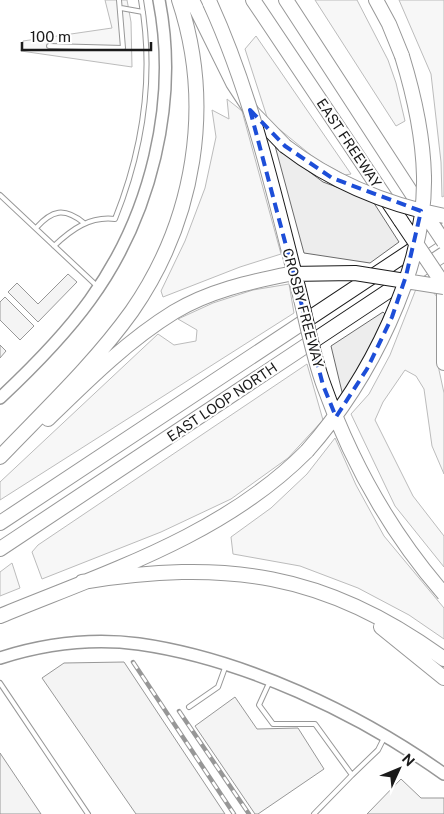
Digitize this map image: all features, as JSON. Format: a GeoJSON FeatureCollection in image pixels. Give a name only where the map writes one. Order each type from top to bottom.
{"type":"FeatureCollection","features":[{"type":"Feature","properties":{"kind":"highway"},"geometry":{"type":"LineString","coordinates":[[0,457],[77,376],[132,311],[147,288],[175,228],[190,179],[197,135],[197,98],[192,59],[179,0]]}},
{"type":"Feature","properties":{"kind":"highway"},"geometry":{"type":"LineString","coordinates":[[192,0],[232,83],[252,112],[285,146],[309,164],[347,185],[382,199],[444,216]]}},
{"type":"Feature","properties":{"kind":"highway","name":"EAST FREEWAY"},"geometry":{"type":"LineString","coordinates":[[254,0],[444,286]]}},
{"type":"Feature","properties":{"kind":"highway","name":"EAST FREEWAY"},"geometry":{"type":"LineString","coordinates":[[286,0],[444,242]]}},
{"type":"Feature","properties":{"kind":"highway"},"geometry":{"type":"LineString","coordinates":[[0,616],[158,550],[220,519],[275,481],[307,451],[341,409],[374,355],[399,298],[414,247],[424,192],[423,149],[416,105],[402,56],[376,0]]}},
{"type":"Feature","properties":{"kind":"highway","name":"CROSBY FREEWAY"},"geometry":{"type":"LineString","coordinates":[[209,2],[222,30],[249,106],[323,384],[342,433],[385,515],[404,544],[444,594]]}},
{"type":"Feature","properties":{"kind":"highway","name":"EAST LOOP NORTH"},"geometry":{"type":"LineString","coordinates":[[0,523],[444,229]]}},
{"type":"Feature","properties":{"kind":"highway","name":"EAST LOOP NORTH"},"geometry":{"type":"LineString","coordinates":[[0,550],[444,254]]}},
{"type":"Feature","properties":{"kind":"highway"},"geometry":{"type":"LineString","coordinates":[[0,465],[87,382],[132,343],[174,312],[235,286],[289,274],[355,273],[444,286]]}},
{"type":"Feature","properties":{"kind":"highway"},"geometry":{"type":"LineString","coordinates":[[444,292],[444,362]]}},
{"type":"Feature","properties":{"kind":"highway"},"geometry":{"type":"LineString","coordinates":[[82,582],[152,572],[204,571],[250,574],[300,585],[369,612],[444,659]]}},
{"type":"Feature","properties":{"kind":"highway"},"geometry":{"type":"LineString","coordinates":[[300,585],[336,601],[372,621],[406,646],[444,678]]}},
{"type":"Feature","properties":{"kind":"main road"},"geometry":{"type":"LineString","coordinates":[[0,398],[56,342],[98,287],[133,224],[150,178],[164,86],[164,44],[159,0]]}},
{"type":"Feature","properties":{"kind":"main road"},"geometry":{"type":"LineString","coordinates":[[0,658],[37,648],[102,642],[138,644],[228,666],[271,680],[322,703],[385,736],[444,774]]}},
{"type":"Feature","properties":{"kind":"lane"},"geometry":{"type":"LineString","coordinates":[[49,46],[122,48],[119,0]]}},
{"type":"Feature","properties":{"kind":"lane"},"geometry":{"type":"LineString","coordinates":[[54,246],[73,228],[104,218],[115,219],[130,178],[140,136],[147,75],[146,30],[142,0]]}},
{"type":"Feature","properties":{"kind":"lane"},"geometry":{"type":"LineString","coordinates":[[121,8],[144,12]]}},
{"type":"Feature","properties":{"kind":"lane"},"geometry":{"type":"LineString","coordinates":[[0,195],[98,287]]}},
{"type":"Feature","properties":{"kind":"lane"},"geometry":{"type":"LineString","coordinates":[[36,228],[46,218],[62,212],[69,213],[84,224]]}},
{"type":"Feature","properties":{"kind":"lane"},"geometry":{"type":"LineString","coordinates":[[189,706],[218,687],[228,666]]}},
{"type":"Feature","properties":{"kind":"lane"},"geometry":{"type":"LineString","coordinates":[[271,680],[259,705],[273,724],[315,724],[352,775]]}},
{"type":"Feature","properties":{"kind":"lane"},"geometry":{"type":"LineString","coordinates":[[0,684],[88,814]]}},
{"type":"Feature","properties":{"kind":"lane"},"geometry":{"type":"LineString","coordinates":[[314,814],[378,750],[385,736]]}},
{"type":"Feature","properties":{"kind":"highlighted area"},"geometry":{"type":"Polygon","coordinates":[[[250,110],[285,146],[332,178],[421,211],[406,276],[392,317],[367,369],[336,417],[323,385],[250,110]]]}},
{"type":"Feature","properties":{"kind":"shaded area"},"geometry":{"type":"Polygon","coordinates":[[[105,0],[127,0],[131,22],[132,67],[21,51],[23,41],[112,28],[105,0]]]}},
{"type":"Feature","properties":{"kind":"shaded area"},"geometry":{"type":"Polygon","coordinates":[[[315,0],[357,0],[388,60],[396,83],[405,121],[396,126],[315,0]]]}},
{"type":"Feature","properties":{"kind":"shaded area"},"geometry":{"type":"Polygon","coordinates":[[[399,0],[444,0],[444,196],[442,197],[441,162],[431,74],[399,0]]]}},
{"type":"Feature","properties":{"kind":"shaded area"},"geometry":{"type":"Polygon","coordinates":[[[256,36],[351,174],[345,175],[317,160],[268,120],[245,49],[256,36]]]}},
{"type":"Feature","properties":{"kind":"shaded area"},"geometry":{"type":"Polygon","coordinates":[[[227,99],[242,111],[281,254],[240,267],[163,297],[161,291],[185,241],[205,188],[216,137],[212,110],[229,119],[227,99]]]}},
{"type":"Feature","properties":{"kind":"shaded area"},"geometry":{"type":"Polygon","coordinates":[[[274,142],[323,182],[372,200],[399,242],[370,263],[304,253],[274,142]]]}},
{"type":"Feature","properties":{"kind":"shaded area"},"geometry":{"type":"Polygon","coordinates":[[[289,284],[294,313],[0,500],[0,482],[158,334],[174,345],[196,341],[197,330],[178,319],[213,303],[253,290],[289,284]]]}},
{"type":"Feature","properties":{"kind":"shaded area"},"geometry":{"type":"Polygon","coordinates":[[[416,289],[433,292],[438,298],[439,370],[444,393],[444,474],[432,446],[424,389],[416,376],[405,370],[383,402],[375,420],[413,496],[444,536],[444,567],[395,506],[351,414],[369,394],[390,355],[416,289]]]}},
{"type":"Feature","properties":{"kind":"shaded area"},"geometry":{"type":"Polygon","coordinates":[[[383,312],[385,314],[362,368],[343,396],[331,346],[383,312]]]}},
{"type":"Feature","properties":{"kind":"shaded area"},"geometry":{"type":"Polygon","coordinates":[[[307,364],[323,420],[288,458],[231,499],[161,532],[42,579],[32,552],[38,545],[307,364]]]}},
{"type":"Feature","properties":{"kind":"shaded area"},"geometry":{"type":"Polygon","coordinates":[[[335,438],[356,485],[384,536],[444,608],[444,639],[409,615],[358,588],[300,566],[233,554],[231,537],[271,508],[307,474],[335,438]]]}},
{"type":"Feature","properties":{"kind":"shaded area"},"geometry":{"type":"Polygon","coordinates":[[[12,563],[20,588],[0,596],[0,572],[12,563]]]}},
{"type":"Feature","properties":{"kind":"building"},"geometry":{"type":"Polygon","coordinates":[[[68,274],[77,282],[38,322],[8,292],[17,283],[38,304],[68,274]]]}},
{"type":"Feature","properties":{"kind":"building"},"geometry":{"type":"Polygon","coordinates":[[[5,297],[34,326],[20,340],[0,320],[0,302],[5,297]]]}},
{"type":"Feature","properties":{"kind":"building"},"geometry":{"type":"Polygon","coordinates":[[[0,345],[6,351],[0,358],[0,345]]]}},
{"type":"Feature","properties":{"kind":"building"},"geometry":{"type":"Polygon","coordinates":[[[124,662],[225,814],[136,814],[42,678],[64,663],[124,662]]]}},
{"type":"Feature","properties":{"kind":"building"},"geometry":{"type":"Polygon","coordinates":[[[235,697],[257,729],[298,728],[324,769],[258,814],[255,814],[195,726],[235,697]]]}},
{"type":"Feature","properties":{"kind":"building"},"geometry":{"type":"Polygon","coordinates":[[[0,753],[41,814],[0,814],[0,753]]]}},
{"type":"Feature","properties":{"kind":"building"},"geometry":{"type":"Polygon","coordinates":[[[401,779],[421,798],[444,798],[444,814],[367,814],[401,779]]]}},
{"type":"Feature","properties":{"kind":"railway"},"geometry":{"type":"LineString","coordinates":[[133,662],[234,814]]}},
{"type":"Feature","properties":{"kind":"railway"},"geometry":{"type":"LineString","coordinates":[[179,711],[249,814]]}}]}
